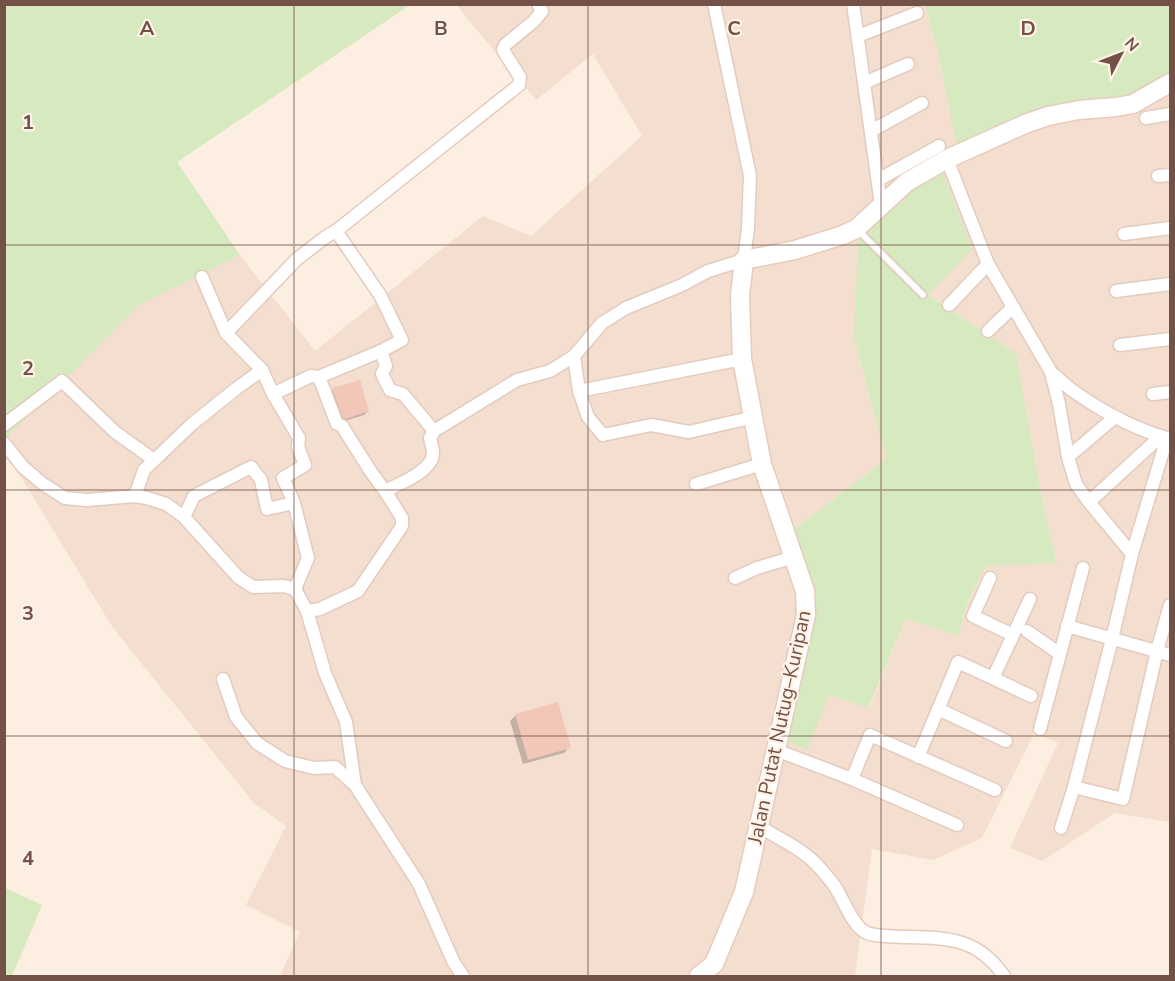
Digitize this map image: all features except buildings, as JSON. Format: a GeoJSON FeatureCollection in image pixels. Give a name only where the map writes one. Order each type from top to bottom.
{"type":"FeatureCollection","features":[{"type":"Feature","properties":{"kind":"street"},"geometry":{"type":"LineString","coordinates":[[226,333],[297,259],[336,231],[519,85],[520,77],[504,50],[505,45],[534,21],[542,11],[538,4]]}},
{"type":"Feature","properties":{"kind":"street"},"geometry":{"type":"LineString","coordinates":[[714,4],[750,176],[744,260]]}},
{"type":"Feature","properties":{"kind":"street"},"geometry":{"type":"LineString","coordinates":[[854,4],[881,205]]}},
{"type":"Feature","properties":{"kind":"street"},"geometry":{"type":"LineString","coordinates":[[858,36],[917,13]]}},
{"type":"Feature","properties":{"kind":"street"},"geometry":{"type":"LineString","coordinates":[[864,83],[908,64]]}},
{"type":"Feature","properties":{"kind":"street"},"geometry":{"type":"LineString","coordinates":[[878,180],[943,152],[1040,119],[1079,110],[1133,104],[1170,83]]}},
{"type":"Feature","properties":{"kind":"street"},"geometry":{"type":"LineString","coordinates":[[871,131],[922,103]]}},
{"type":"Feature","properties":{"kind":"street"},"geometry":{"type":"LineString","coordinates":[[1146,118],[1170,114]]}},
{"type":"Feature","properties":{"kind":"street"},"geometry":{"type":"LineString","coordinates":[[385,491],[422,471],[431,462],[433,453],[430,438],[434,431],[517,380],[550,371],[574,356],[602,323],[626,308],[682,285],[708,271],[744,260],[795,250],[856,229],[943,152]]}},
{"type":"Feature","properties":{"kind":"street"},"geometry":{"type":"LineString","coordinates":[[943,152],[988,264],[1051,372],[1068,457],[1076,484],[1132,554]]}},
{"type":"Feature","properties":{"kind":"street"},"geometry":{"type":"LineString","coordinates":[[1124,234],[1170,228]]}},
{"type":"Feature","properties":{"kind":"street"},"geometry":{"type":"LineString","coordinates":[[273,394],[311,376],[319,377],[402,340],[380,295],[336,231]]}},
{"type":"Feature","properties":{"kind":"street","name":"Jalan Putat Nutug–Kuripan"},"geometry":{"type":"LineString","coordinates":[[699,976],[714,964],[744,892],[806,615],[805,591],[762,464],[742,359],[740,296],[744,260]]}},
{"type":"Feature","properties":{"kind":"street"},"geometry":{"type":"LineString","coordinates":[[949,305],[988,264]]}},
{"type":"Feature","properties":{"kind":"street"},"geometry":{"type":"LineString","coordinates":[[202,277],[226,333],[262,370],[273,394],[299,438],[298,447],[305,465],[283,478],[294,503],[308,558],[295,589]]}},
{"type":"Feature","properties":{"kind":"street"},"geometry":{"type":"LineString","coordinates":[[1116,291],[1170,284]]}},
{"type":"Feature","properties":{"kind":"street"},"geometry":{"type":"LineString","coordinates":[[988,331],[1013,307]]}},
{"type":"Feature","properties":{"kind":"street"},"geometry":{"type":"LineString","coordinates":[[1120,345],[1170,339]]}},
{"type":"Feature","properties":{"kind":"street"},"geometry":{"type":"LineString","coordinates":[[381,351],[386,366],[382,374],[390,390],[403,394],[434,431]]}},
{"type":"Feature","properties":{"kind":"street"},"geometry":{"type":"LineString","coordinates":[[574,356],[579,391],[588,417],[603,435],[651,425],[689,432],[754,417]]}},
{"type":"Feature","properties":{"kind":"street"},"geometry":{"type":"LineString","coordinates":[[579,391],[742,359]]}},
{"type":"Feature","properties":{"kind":"street"},"geometry":{"type":"LineString","coordinates":[[135,496],[144,470],[154,460],[192,424],[262,370]]}},
{"type":"Feature","properties":{"kind":"street"},"geometry":{"type":"LineString","coordinates":[[1051,372],[1075,393],[1115,417],[1166,438]]}},
{"type":"Feature","properties":{"kind":"street"},"geometry":{"type":"LineString","coordinates":[[307,611],[320,609],[358,591],[402,526],[402,518],[385,491],[342,426],[337,424],[319,377]]}},
{"type":"Feature","properties":{"kind":"street"},"geometry":{"type":"LineString","coordinates":[[4,425],[62,381],[115,432],[154,460]]}},
{"type":"Feature","properties":{"kind":"street"},"geometry":{"type":"LineString","coordinates":[[1153,394],[1170,392]]}},
{"type":"Feature","properties":{"kind":"street"},"geometry":{"type":"LineString","coordinates":[[1068,457],[1115,417]]}},
{"type":"Feature","properties":{"kind":"street"},"geometry":{"type":"LineString","coordinates":[[1089,502],[1166,438]]}},
{"type":"Feature","properties":{"kind":"street"},"geometry":{"type":"LineString","coordinates":[[1061,828],[1074,787],[1132,554],[1166,438]]}},
{"type":"Feature","properties":{"kind":"street"},"geometry":{"type":"LineString","coordinates":[[4,443],[23,467],[64,498],[87,500],[135,496],[166,504],[184,517],[238,577],[253,587],[284,586],[295,589],[307,611],[326,673],[346,722],[355,785]]}},
{"type":"Feature","properties":{"kind":"street"},"geometry":{"type":"LineString","coordinates":[[696,483],[762,464]]}},
{"type":"Feature","properties":{"kind":"street"},"geometry":{"type":"LineString","coordinates":[[184,517],[194,496],[251,467],[261,480],[267,509],[294,503]]}},
{"type":"Feature","properties":{"kind":"street"},"geometry":{"type":"LineString","coordinates":[[735,578],[757,568],[794,557]]}},
{"type":"Feature","properties":{"kind":"street"},"geometry":{"type":"LineString","coordinates":[[1040,729],[1083,568]]}},
{"type":"Feature","properties":{"kind":"street"},"geometry":{"type":"LineString","coordinates":[[990,578],[973,616],[1013,635]]}},
{"type":"Feature","properties":{"kind":"street"},"geometry":{"type":"LineString","coordinates":[[993,678],[1030,599]]}},
{"type":"Feature","properties":{"kind":"street"},"geometry":{"type":"LineString","coordinates":[[1074,787],[1123,799],[1157,651],[1170,605]]}},
{"type":"Feature","properties":{"kind":"street"},"geometry":{"type":"LineString","coordinates":[[1067,627],[1170,655]]}},
{"type":"Feature","properties":{"kind":"street"},"geometry":{"type":"LineString","coordinates":[[1027,631],[1060,654]]}},
{"type":"Feature","properties":{"kind":"street"},"geometry":{"type":"LineString","coordinates":[[918,757],[958,662],[1031,696]]}},
{"type":"Feature","properties":{"kind":"street"},"geometry":{"type":"LineString","coordinates":[[223,679],[236,717],[257,743],[285,761],[314,768],[335,767],[355,785],[419,884],[454,963],[463,976]]}},
{"type":"Feature","properties":{"kind":"street"},"geometry":{"type":"LineString","coordinates":[[938,709],[1006,741]]}},
{"type":"Feature","properties":{"kind":"street"},"geometry":{"type":"LineString","coordinates":[[852,779],[870,735],[995,790]]}},
{"type":"Feature","properties":{"kind":"street"},"geometry":{"type":"LineString","coordinates":[[776,750],[852,779],[957,825]]}},
{"type":"Feature","properties":{"kind":"street"},"geometry":{"type":"LineString","coordinates":[[759,826],[807,855],[833,884],[856,923],[866,932],[882,936],[936,938],[963,943],[988,956],[1004,976]]}},
{"type":"Feature","properties":{"kind":"lane"},"geometry":{"type":"LineString","coordinates":[[856,229],[923,295]]}},
{"type":"Feature","properties":{"kind":"shaded area"},"geometry":{"type":"Polygon","coordinates":[[[456,5],[925,5],[938,52],[958,153],[1170,76],[1170,822],[1115,813],[1042,861],[1010,848],[1058,743],[1034,733],[982,838],[933,860],[872,849],[855,976],[280,976],[300,932],[246,905],[286,826],[254,803],[113,628],[5,451],[5,440],[139,304],[240,255],[315,351],[483,216],[531,236],[642,136],[593,54],[536,100],[456,5]],[[928,295],[854,338],[886,459],[793,530],[812,606],[829,695],[869,708],[906,619],[959,636],[965,609],[985,565],[1057,563],[1044,510],[1016,353],[928,295]]]}},
{"type":"Feature","properties":{"kind":"green space"},"geometry":{"type":"Polygon","coordinates":[[[5,5],[410,5],[177,162],[240,255],[139,305],[5,440],[5,5]]]}},
{"type":"Feature","properties":{"kind":"green space"},"geometry":{"type":"Polygon","coordinates":[[[925,5],[1170,5],[1170,76],[1118,103],[958,154],[938,52],[925,5]]]}},
{"type":"Feature","properties":{"kind":"green space"},"geometry":{"type":"Polygon","coordinates":[[[939,164],[972,249],[928,295],[1016,353],[1044,510],[1057,563],[985,566],[965,609],[959,636],[906,619],[868,708],[829,695],[807,750],[787,742],[812,606],[793,530],[886,459],[854,338],[859,220],[939,164]]]}},
{"type":"Feature","properties":{"kind":"green space"},"geometry":{"type":"Polygon","coordinates":[[[5,888],[42,905],[12,976],[5,976],[5,888]]]}}]}
